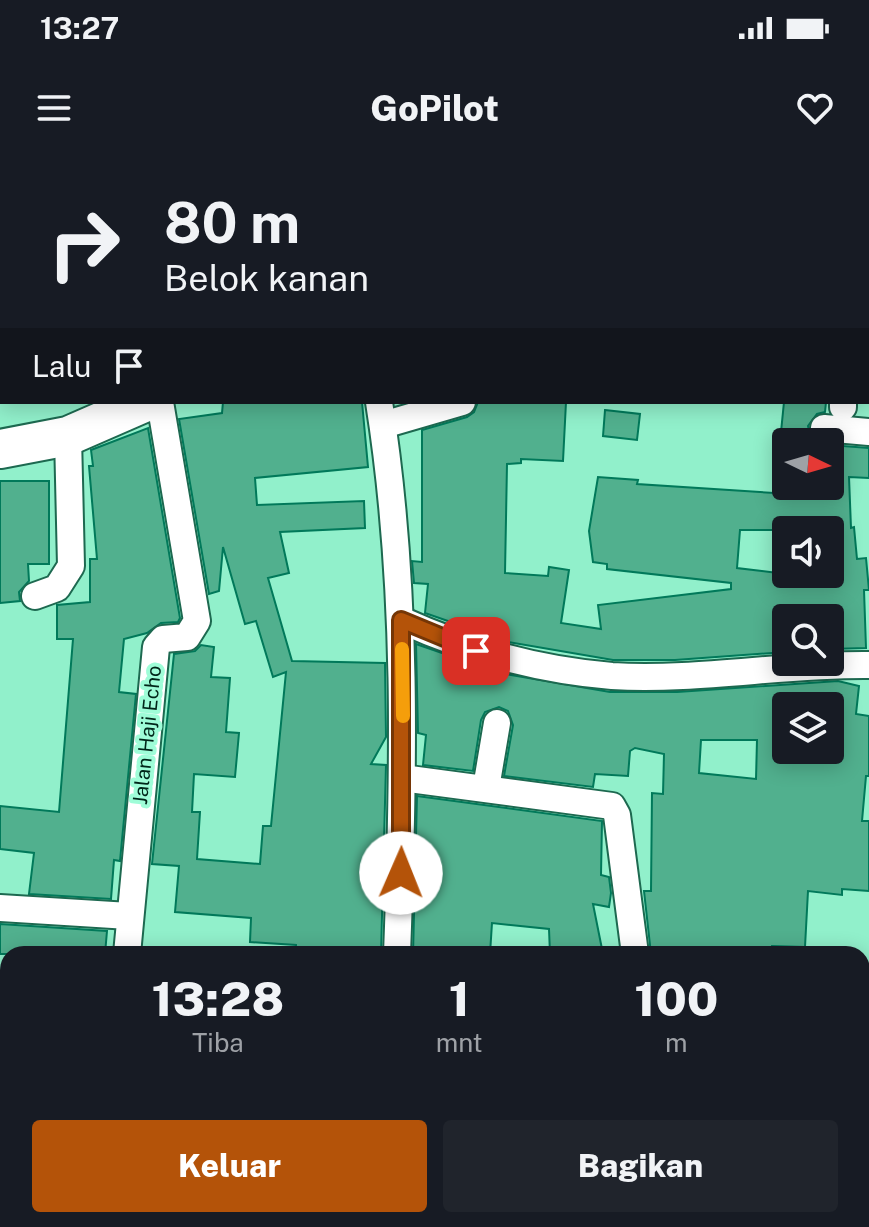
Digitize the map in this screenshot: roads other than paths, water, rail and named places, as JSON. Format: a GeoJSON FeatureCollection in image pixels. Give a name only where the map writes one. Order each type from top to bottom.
{"type":"FeatureCollection","features":[{"type":"Feature","properties":{"kind":"main road"},"geometry":{"type":"LineString","coordinates":[[0,449],[68,436],[141,404]]}},
{"type":"Feature","properties":{"kind":"street","name":"Jalan Haji Echo"},"geometry":{"type":"LineString","coordinates":[[127,946],[156,647],[163,639],[187,637],[197,621],[160,404]]}},
{"type":"Feature","properties":{"kind":"street"},"geometry":{"type":"LineString","coordinates":[[397,946],[402,778],[401,620],[394,499],[381,414],[448,404]]}},
{"type":"Feature","properties":{"kind":"street"},"geometry":{"type":"LineString","coordinates":[[844,430],[869,432]]}},
{"type":"Feature","properties":{"kind":"street"},"geometry":{"type":"LineString","coordinates":[[35,596],[57,588],[71,566],[68,436]]}},
{"type":"Feature","properties":{"kind":"street"},"geometry":{"type":"LineString","coordinates":[[401,620],[454,644],[521,663],[613,676],[869,665]]}},
{"type":"Feature","properties":{"kind":"street"},"geometry":{"type":"LineString","coordinates":[[486,788],[497,723]]}},
{"type":"Feature","properties":{"kind":"street"},"geometry":{"type":"LineString","coordinates":[[402,778],[612,806],[617,815],[634,946]]}},
{"type":"Feature","properties":{"kind":"street"},"geometry":{"type":"LineString","coordinates":[[0,908],[129,916]]}}]}
